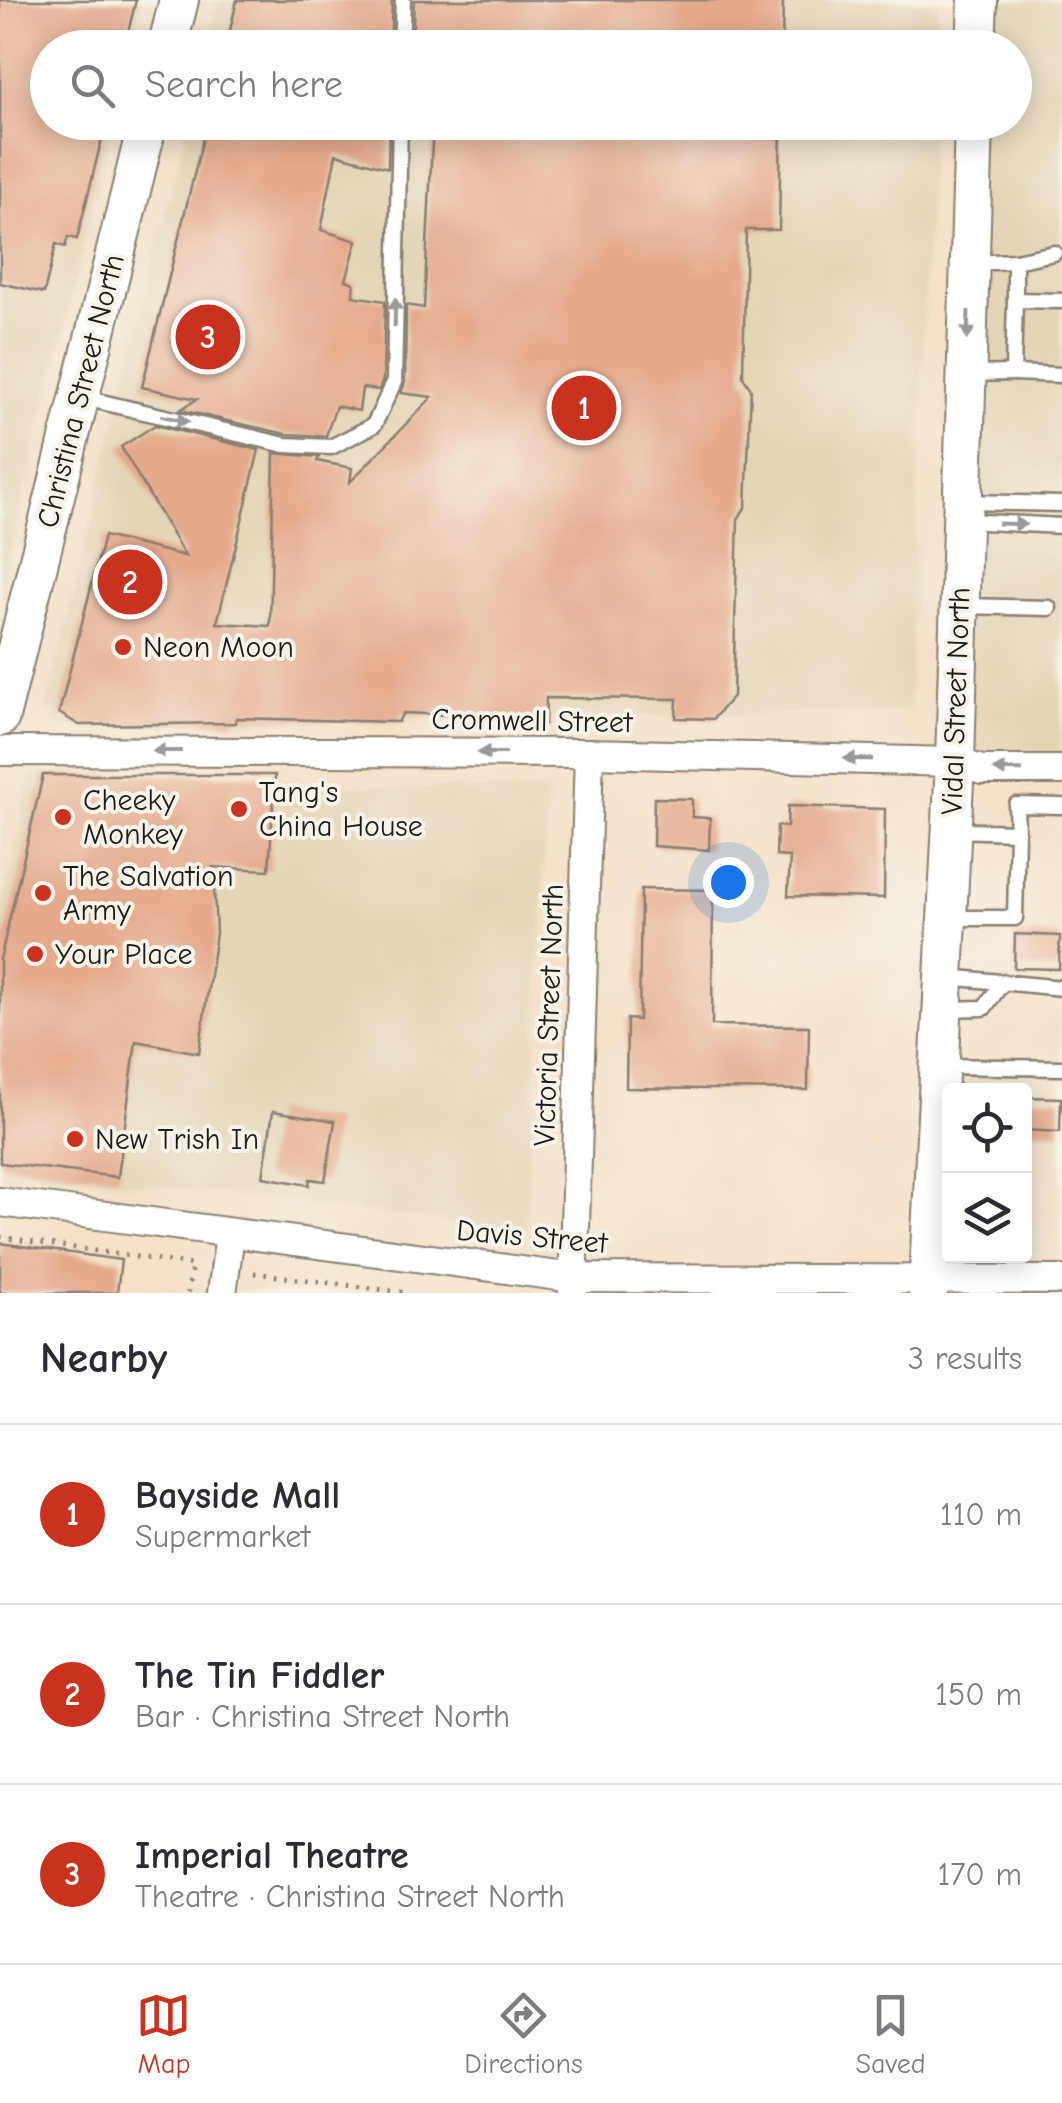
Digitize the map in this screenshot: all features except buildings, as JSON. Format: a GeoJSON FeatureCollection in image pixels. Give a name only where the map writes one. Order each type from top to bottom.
{"type":"FeatureCollection","features":[{"type":"Feature","properties":{"kind":"main road"},"geometry":{"type":"LineString","coordinates":[[171,30],[178,0]]}},
{"type":"Feature","properties":{"kind":"main road"},"geometry":{"type":"LineString","coordinates":[[977,30],[978,0]]}},
{"type":"Feature","properties":{"kind":"main road","name":"Christina Street North"},"geometry":{"type":"LineString","coordinates":[[0,718],[144,140]]}},
{"type":"Feature","properties":{"kind":"main road","name":"Vidal Street North"},"geometry":{"type":"LineString","coordinates":[[929,1286],[955,762],[973,140]]}},
{"type":"Feature","properties":{"kind":"street","name":"Cromwell Street"},"geometry":{"type":"LineString","coordinates":[[0,750],[589,753],[955,762],[982,770],[1062,770]]}},
{"type":"Feature","properties":{"kind":"street","name":"Victoria Street North"},"geometry":{"type":"LineString","coordinates":[[574,1286],[589,753]]}},
{"type":"Feature","properties":{"kind":"street","name":"Davis Street"},"geometry":{"type":"LineString","coordinates":[[0,1202],[574,1286],[929,1286],[1062,1280]]}},
{"type":"Feature","properties":{"kind":"street"},"geometry":{"type":"LineString","coordinates":[[222,1293],[230,1234]]}},
{"type":"Feature","properties":{"kind":"lane"},"geometry":{"type":"LineString","coordinates":[[402,0],[402,30]]}},
{"type":"Feature","properties":{"kind":"lane"},"geometry":{"type":"LineString","coordinates":[[80,397],[285,445],[331,447],[374,425],[394,382],[400,140]]}},
{"type":"Feature","properties":{"kind":"lane"},"geometry":{"type":"LineString","coordinates":[[970,263],[1015,261],[1054,253]]}},
{"type":"Feature","properties":{"kind":"lane"},"geometry":{"type":"LineString","coordinates":[[1013,374],[1015,261]]}},
{"type":"Feature","properties":{"kind":"lane"},"geometry":{"type":"LineString","coordinates":[[1014,300],[1062,301]]}},
{"type":"Feature","properties":{"kind":"lane"},"geometry":{"type":"LineString","coordinates":[[967,374],[1062,375]]}},
{"type":"Feature","properties":{"kind":"lane"},"geometry":{"type":"LineString","coordinates":[[963,512],[1062,504]]}},
{"type":"Feature","properties":{"kind":"lane"},"geometry":{"type":"LineString","coordinates":[[963,512],[1062,526]]}},
{"type":"Feature","properties":{"kind":"lane"},"geometry":{"type":"LineString","coordinates":[[960,606],[1049,608]]}},
{"type":"Feature","properties":{"kind":"lane"},"geometry":{"type":"LineString","coordinates":[[948,918],[1015,918],[1016,805],[1062,806]]}},
{"type":"Feature","properties":{"kind":"lane"},"geometry":{"type":"LineString","coordinates":[[952,830],[1017,832]]}},
{"type":"Feature","properties":{"kind":"lane"},"geometry":{"type":"LineString","coordinates":[[945,993],[984,1008],[1003,982]]}},
{"type":"Feature","properties":{"kind":"lane"},"geometry":{"type":"LineString","coordinates":[[945,993],[1003,982],[1062,988]]}},
{"type":"Feature","properties":{"kind":"lane"},"geometry":{"type":"LineString","coordinates":[[940,1066],[1062,1068]]}},
{"type":"Feature","properties":{"kind":"path"},"geometry":{"type":"LineString","coordinates":[[0,1237],[192,1265],[188,1293]]}},
{"type":"Feature","properties":{"kind":"path"},"geometry":{"type":"LineString","coordinates":[[253,1282],[254,1271],[408,1293]]}},
{"type":"Feature","properties":{"kind":"shaded area"},"geometry":{"type":"Polygon","coordinates":[[[0,0],[141,0],[134,30],[30,30],[30,140],[108,140],[0,593],[0,0]]]}},
{"type":"Feature","properties":{"kind":"shaded area"},"geometry":{"type":"Polygon","coordinates":[[[218,0],[937,0],[936,30],[211,30],[218,0]]]}},
{"type":"Feature","properties":{"kind":"shaded area"},"geometry":{"type":"Polygon","coordinates":[[[984,0],[1062,0],[1062,761],[960,759],[979,140],[1032,140],[1032,30],[983,30],[984,0]]]}},
{"type":"Feature","properties":{"kind":"shaded area"},"geometry":{"type":"Polygon","coordinates":[[[184,140],[931,140],[909,711],[60,726],[47,705],[184,140]]]}},
{"type":"Feature","properties":{"kind":"shaded area"},"geometry":{"type":"Polygon","coordinates":[[[32,775],[548,792],[526,1231],[0,1167],[0,915],[32,775]]]}},
{"type":"Feature","properties":{"kind":"place","name":"Imperial Theatre"},"geometry":{"type":"Point","coordinates":[208,337]}},
{"type":"Feature","properties":{"kind":"place","name":"Bayside Mall"},"geometry":{"type":"Point","coordinates":[584,408]}},
{"type":"Feature","properties":{"kind":"place","name":"The Tin Fiddler"},"geometry":{"type":"Point","coordinates":[130,582]}},
{"type":"Feature","properties":{"kind":"place","name":"Neon Moon"},"geometry":{"type":"Point","coordinates":[123,647]}},
{"type":"Feature","properties":{"kind":"place","name":"Tang's China House"},"geometry":{"type":"Point","coordinates":[239,809]}},
{"type":"Feature","properties":{"kind":"place","name":"Cheeky Monkey"},"geometry":{"type":"Point","coordinates":[63,817]}},
{"type":"Feature","properties":{"kind":"place","name":"The Salvation Army"},"geometry":{"type":"Point","coordinates":[43,893]}},
{"type":"Feature","properties":{"kind":"place","name":"Your Place"},"geometry":{"type":"Point","coordinates":[35,954]}},
{"type":"Feature","properties":{"kind":"place","name":"New Trish In"},"geometry":{"type":"Point","coordinates":[75,1139]}}]}
